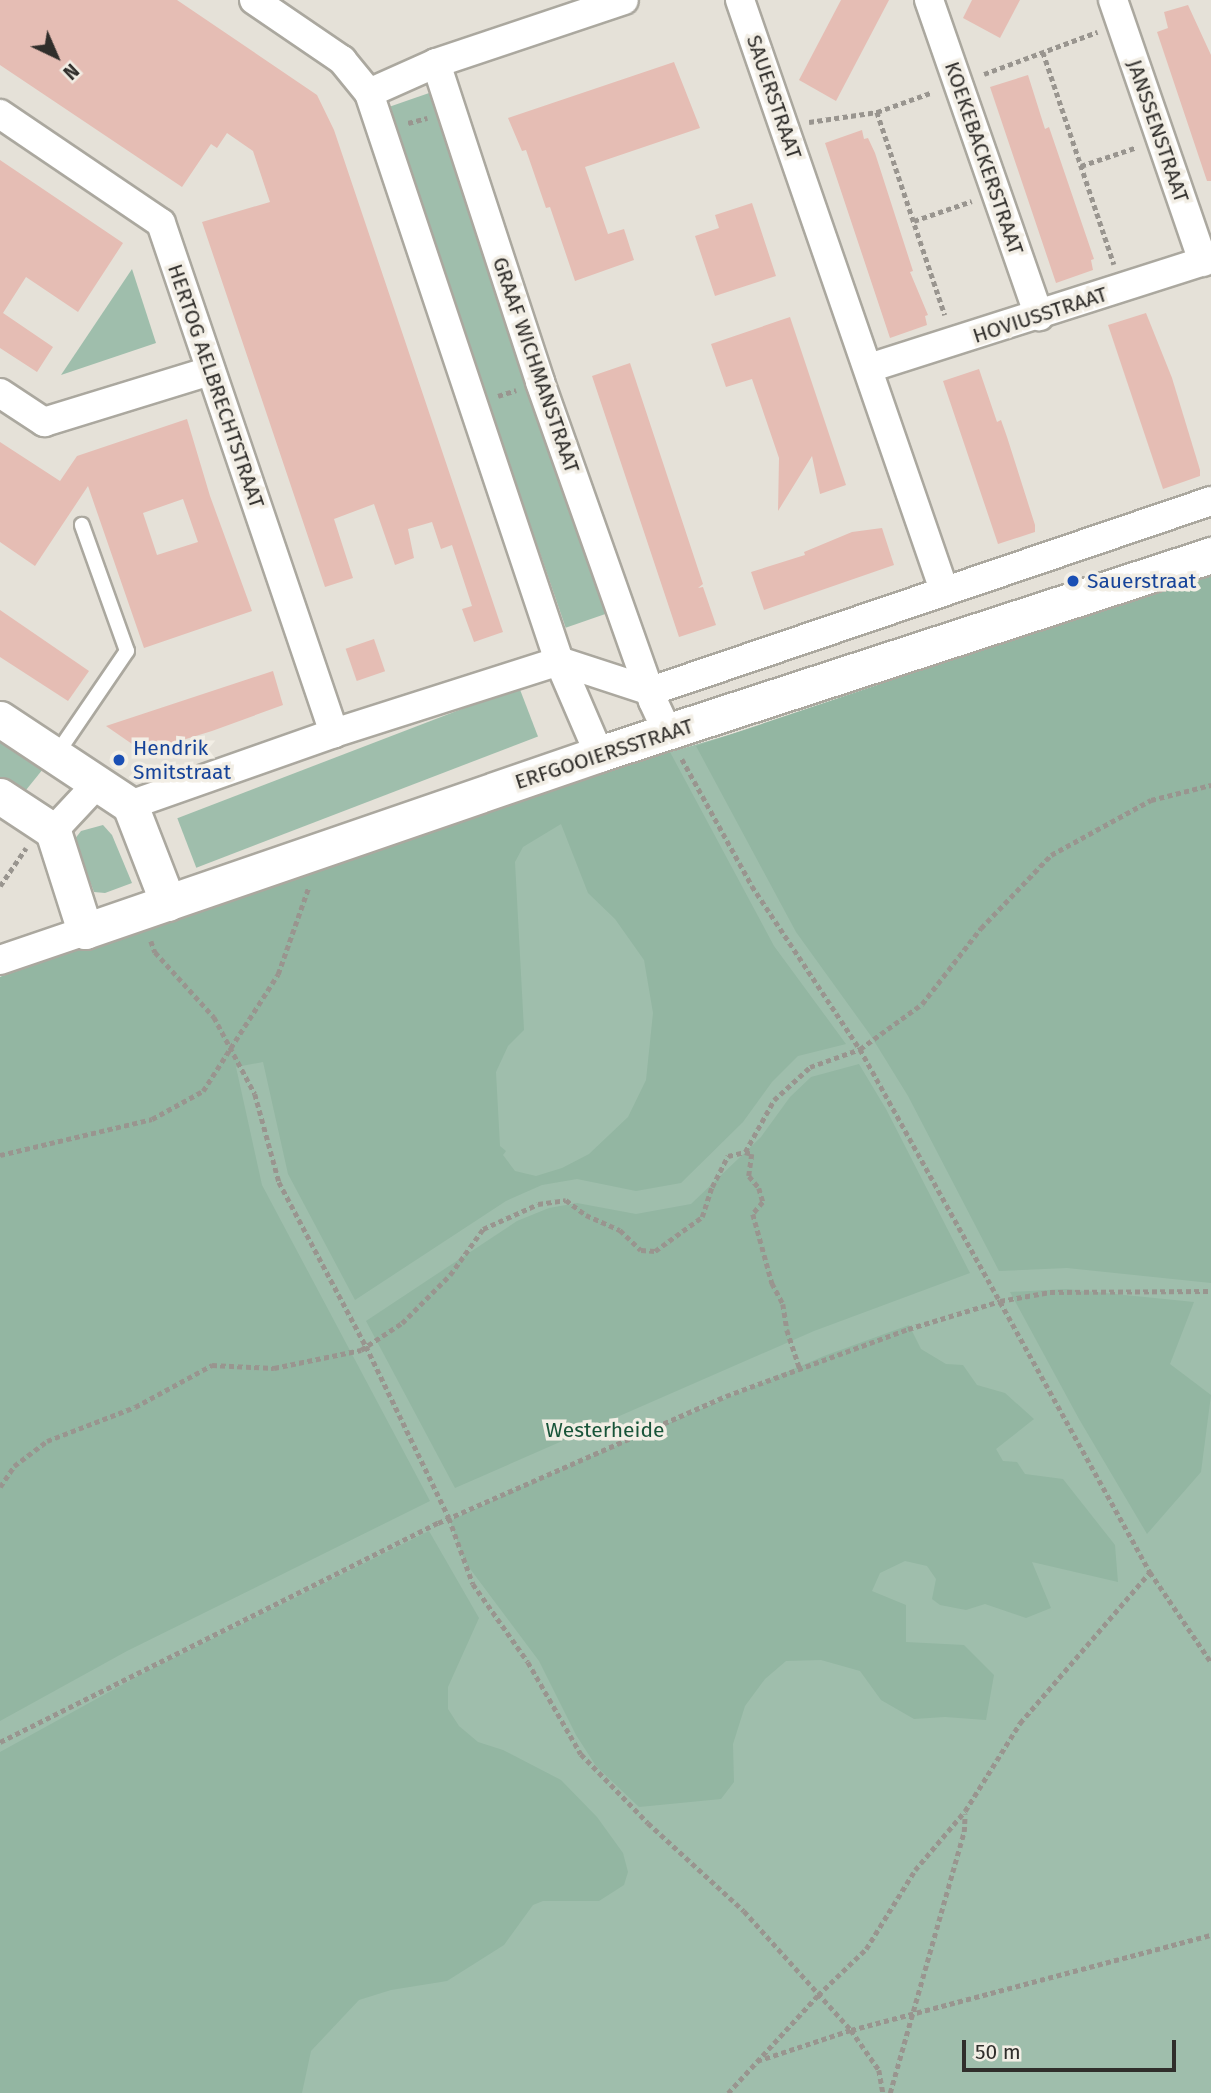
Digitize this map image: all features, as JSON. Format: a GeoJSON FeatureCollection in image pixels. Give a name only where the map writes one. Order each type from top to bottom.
{"type":"FeatureCollection","features":[{"type":"Feature","properties":{"kind":"street"},"geometry":{"type":"LineString","coordinates":[[254,0],[342,60],[369,93],[559,662],[599,754]]}},
{"type":"Feature","properties":{"kind":"street"},"geometry":{"type":"LineString","coordinates":[[369,93],[436,63],[624,0]]}},
{"type":"Feature","properties":{"kind":"street","name":"SAUERSTRAAT"},"geometry":{"type":"LineString","coordinates":[[740,0],[944,590]]}},
{"type":"Feature","properties":{"kind":"street","name":"KOEKEBACKERSTRAAT"},"geometry":{"type":"LineString","coordinates":[[929,0],[1039,316]]}},
{"type":"Feature","properties":{"kind":"street","name":"JANSSENSTRAAT"},"geometry":{"type":"LineString","coordinates":[[1113,0],[1207,261]]}},
{"type":"Feature","properties":{"kind":"street","name":"GRAAF WICHMANSTRAAT"},"geometry":{"type":"LineString","coordinates":[[436,63],[540,382],[668,733]]}},
{"type":"Feature","properties":{"kind":"street","name":"HERTOG AELBRECHTSTRAAT"},"geometry":{"type":"LineString","coordinates":[[0,114],[161,223],[334,733]]}},
{"type":"Feature","properties":{"kind":"street","name":"HOVIUSSTRAAT"},"geometry":{"type":"LineString","coordinates":[[869,368],[1207,261]]}},
{"type":"Feature","properties":{"kind":"street"},"geometry":{"type":"LineString","coordinates":[[0,393],[44,422],[210,371]]}},
{"type":"Feature","properties":{"kind":"street"},"geometry":{"type":"LineString","coordinates":[[130,805],[334,733],[559,662],[651,691],[1211,501]]}},
{"type":"Feature","properties":{"kind":"street","name":"ERFGOOIERSSTRAAT"},"geometry":{"type":"LineString","coordinates":[[0,960],[599,754],[1211,555]]}},
{"type":"Feature","properties":{"kind":"street"},"geometry":{"type":"LineString","coordinates":[[0,719],[130,805],[154,908]]}},
{"type":"Feature","properties":{"kind":"street"},"geometry":{"type":"LineString","coordinates":[[48,828],[97,784]]}},
{"type":"Feature","properties":{"kind":"street"},"geometry":{"type":"LineString","coordinates":[[0,796],[48,828],[85,931]]}},
{"type":"Feature","properties":{"kind":"lane"},"geometry":{"type":"LineString","coordinates":[[56,756],[127,651],[82,525]]}},
{"type":"Feature","properties":{"kind":"path"},"geometry":{"type":"LineString","coordinates":[[1043,52],[1122,289]]}},
{"type":"Feature","properties":{"kind":"path"},"geometry":{"type":"LineString","coordinates":[[381,132],[451,110]]}},
{"type":"Feature","properties":{"kind":"path"},"geometry":{"type":"LineString","coordinates":[[877,112],[954,342]]}},
{"type":"Feature","properties":{"kind":"path"},"geometry":{"type":"LineString","coordinates":[[1081,166],[1161,139]]}},
{"type":"Feature","properties":{"kind":"path"},"geometry":{"type":"LineString","coordinates":[[914,221],[996,193]]}},
{"type":"Feature","properties":{"kind":"path"},"geometry":{"type":"LineString","coordinates":[[474,405],[540,382]]}},
{"type":"Feature","properties":{"kind":"path"},"geometry":{"type":"LineString","coordinates":[[668,733],[752,886],[860,1049],[1150,1572],[1211,1662]]}},
{"type":"Feature","properties":{"kind":"path"},"geometry":{"type":"LineString","coordinates":[[745,1152],[774,1100],[810,1067],[860,1049],[922,1004],[981,928],[1051,855],[1151,800],[1211,785]]}},
{"type":"Feature","properties":{"kind":"path"},"geometry":{"type":"LineString","coordinates":[[0,886],[48,828]]}},
{"type":"Feature","properties":{"kind":"path"},"geometry":{"type":"LineString","coordinates":[[0,1155],[152,1119],[203,1091],[278,974],[322,849]]}},
{"type":"Feature","properties":{"kind":"path"},"geometry":{"type":"LineString","coordinates":[[154,908],[155,953],[215,1017],[255,1094],[279,1182],[366,1346],[449,1518],[473,1584],[528,1662],[582,1754],[648,1823],[744,1911],[851,2030],[879,2070],[883,2093]]}},
{"type":"Feature","properties":{"kind":"path"},"geometry":{"type":"LineString","coordinates":[[0,1487],[14,1466],[47,1441],[135,1407],[212,1365],[274,1368],[366,1346],[411,1314],[450,1275],[483,1229],[538,1204],[566,1200],[586,1215],[620,1230],[641,1250],[654,1251],[702,1217],[712,1187],[728,1156],[745,1152],[752,1154],[749,1176],[759,1188],[763,1202],[753,1214],[800,1369]]}},
{"type":"Feature","properties":{"kind":"path"},"geometry":{"type":"LineString","coordinates":[[0,1742],[449,1518],[726,1396],[908,1329],[1000,1301],[1050,1292],[1211,1290]]}},
{"type":"Feature","properties":{"kind":"path"},"geometry":{"type":"LineString","coordinates":[[728,2093],[818,1995],[866,1949],[915,1870],[965,1811],[1020,1723],[1150,1572]]}},
{"type":"Feature","properties":{"kind":"path"},"geometry":{"type":"LineString","coordinates":[[890,2093],[964,1832],[965,1811]]}},
{"type":"Feature","properties":{"kind":"path"},"geometry":{"type":"LineString","coordinates":[[756,2061],[851,2030],[1211,1935]]}},
{"type":"Feature","properties":{"kind":"green space"},"geometry":{"type":"Polygon","coordinates":[[[432,92],[611,612],[566,628],[387,108],[432,92]]]}},
{"type":"Feature","properties":{"kind":"green space"},"geometry":{"type":"Polygon","coordinates":[[[132,269],[156,343],[61,375],[132,269]]]}},
{"type":"Feature","properties":{"kind":"green space","name":"Westerheide"},"geometry":{"type":"Polygon","coordinates":[[[1211,573],[1211,2093],[0,2093],[0,977],[338,861],[646,759],[760,726],[1211,573]]]}},
{"type":"Feature","properties":{"kind":"green space"},"geometry":{"type":"Polygon","coordinates":[[[1211,573],[1211,1283],[1067,1268],[999,1271],[908,1096],[871,1036],[796,932],[696,746],[1211,573]]]}},
{"type":"Feature","properties":{"kind":"green space"},"geometry":{"type":"Polygon","coordinates":[[[519,687],[538,736],[196,868],[177,818],[519,687]]]}},
{"type":"Feature","properties":{"kind":"green space"},"geometry":{"type":"Polygon","coordinates":[[[0,738],[43,769],[22,795],[0,780],[0,738]]]}},
{"type":"Feature","properties":{"kind":"green space"},"geometry":{"type":"Polygon","coordinates":[[[670,752],[774,946],[846,1044],[798,1056],[772,1082],[743,1122],[681,1183],[636,1191],[577,1179],[542,1185],[506,1201],[355,1300],[288,1174],[263,1062],[236,1067],[262,1185],[430,1501],[127,1651],[0,1721],[0,977],[338,861],[670,752]],[[561,824],[523,847],[515,862],[524,1030],[508,1046],[496,1072],[500,1146],[506,1151],[503,1155],[515,1171],[536,1176],[562,1168],[589,1154],[628,1117],[646,1080],[653,1013],[644,960],[615,919],[588,893],[561,824]]]}},
{"type":"Feature","properties":{"kind":"green space"},"geometry":{"type":"Polygon","coordinates":[[[103,825],[112,835],[132,883],[105,893],[94,892],[74,840],[81,831],[103,825]]]}},
{"type":"Feature","properties":{"kind":"green space"},"geometry":{"type":"Polygon","coordinates":[[[859,1064],[886,1109],[970,1273],[814,1331],[455,1488],[366,1321],[517,1221],[549,1208],[577,1203],[636,1214],[691,1204],[761,1137],[790,1097],[811,1077],[859,1064]]]}},
{"type":"Feature","properties":{"kind":"green space"},"geometry":{"type":"Polygon","coordinates":[[[1066,1289],[1194,1302],[1170,1364],[1211,1395],[1201,1472],[1147,1534],[1079,1419],[1010,1292],[1066,1289]]]}},
{"type":"Feature","properties":{"kind":"green space"},"geometry":{"type":"Polygon","coordinates":[[[909,1325],[921,1349],[946,1364],[963,1365],[977,1385],[1005,1393],[1034,1419],[996,1449],[1003,1461],[1017,1462],[1025,1474],[1063,1479],[1115,1545],[1118,1582],[1032,1562],[1051,1608],[1026,1618],[985,1604],[966,1610],[940,1605],[932,1599],[936,1579],[927,1566],[905,1561],[880,1573],[872,1591],[906,1605],[906,1642],[964,1645],[994,1675],[986,1720],[945,1717],[914,1719],[881,1700],[860,1671],[821,1660],[786,1661],[765,1679],[745,1706],[733,1744],[734,1782],[721,1799],[639,1807],[596,1766],[576,1735],[539,1661],[465,1562],[450,1521],[518,1488],[824,1356],[909,1325]]]}},
{"type":"Feature","properties":{"kind":"green space"},"geometry":{"type":"Polygon","coordinates":[[[429,1531],[479,1618],[448,1687],[448,1709],[459,1726],[478,1742],[503,1750],[561,1780],[597,1817],[623,1853],[628,1872],[624,1885],[599,1901],[543,1901],[533,1905],[504,1945],[447,1981],[391,1990],[359,2000],[311,2051],[302,2093],[0,2093],[0,1752],[140,1675],[429,1531]]]}},
{"type":"Feature","properties":{"kind":"building"},"geometry":{"type":"Polygon","coordinates":[[[0,0],[177,0],[317,95],[334,130],[503,632],[474,642],[462,609],[472,606],[452,545],[441,549],[432,522],[408,529],[414,558],[395,565],[374,504],[334,519],[353,578],[325,587],[202,222],[270,202],[253,151],[227,133],[217,148],[211,144],[182,187],[0,65],[0,0]]]}},
{"type":"Feature","properties":{"kind":"building"},"geometry":{"type":"Polygon","coordinates":[[[841,0],[889,0],[836,101],[799,80],[841,0]]]}},
{"type":"Feature","properties":{"kind":"building"},"geometry":{"type":"Polygon","coordinates":[[[972,0],[1020,0],[1000,38],[963,18],[972,0]]]}},
{"type":"Feature","properties":{"kind":"building"},"geometry":{"type":"Polygon","coordinates":[[[1188,5],[1211,55],[1211,181],[1207,181],[1157,32],[1168,28],[1164,12],[1188,5]]]}},
{"type":"Feature","properties":{"kind":"building"},"geometry":{"type":"Polygon","coordinates":[[[674,62],[700,128],[585,167],[608,234],[624,229],[634,260],[575,281],[550,207],[546,208],[526,150],[522,151],[508,118],[674,62]]]}},
{"type":"Feature","properties":{"kind":"building"},"geometry":{"type":"Polygon","coordinates":[[[1028,75],[1045,129],[1049,127],[1094,259],[1091,260],[1093,270],[1056,283],[990,87],[1028,75]]]}},
{"type":"Feature","properties":{"kind":"building"},"geometry":{"type":"Polygon","coordinates":[[[862,130],[864,139],[868,138],[875,153],[913,271],[910,272],[928,315],[925,316],[927,325],[890,338],[825,143],[862,130]]]}},
{"type":"Feature","properties":{"kind":"building"},"geometry":{"type":"Polygon","coordinates":[[[0,160],[123,243],[78,312],[26,277],[3,313],[53,347],[37,372],[0,348],[0,160]]]}},
{"type":"Feature","properties":{"kind":"building"},"geometry":{"type":"Polygon","coordinates":[[[752,203],[776,276],[715,296],[695,236],[719,228],[715,215],[752,203]]]}},
{"type":"Feature","properties":{"kind":"building"},"geometry":{"type":"Polygon","coordinates":[[[1146,313],[1172,378],[1200,470],[1200,476],[1163,489],[1108,325],[1146,313]]]}},
{"type":"Feature","properties":{"kind":"building"},"geometry":{"type":"Polygon","coordinates":[[[790,317],[846,485],[820,494],[812,456],[778,511],[779,458],[752,379],[726,387],[711,344],[790,317]]]}},
{"type":"Feature","properties":{"kind":"building"},"geometry":{"type":"Polygon","coordinates":[[[630,363],[703,584],[698,588],[703,587],[716,625],[679,637],[592,376],[630,363]]]}},
{"type":"Feature","properties":{"kind":"building"},"geometry":{"type":"Polygon","coordinates":[[[979,369],[997,422],[1001,420],[1035,525],[1035,532],[998,544],[943,381],[979,369]]]}},
{"type":"Feature","properties":{"kind":"building"},"geometry":{"type":"Polygon","coordinates":[[[187,419],[210,496],[252,611],[144,648],[88,486],[35,566],[0,542],[0,442],[60,481],[77,456],[187,419]],[[183,499],[143,513],[157,555],[198,542],[183,499]]]}},
{"type":"Feature","properties":{"kind":"building"},"geometry":{"type":"Polygon","coordinates":[[[882,528],[894,565],[764,610],[751,572],[805,555],[804,552],[852,532],[882,528]]]}},
{"type":"Feature","properties":{"kind":"building"},"geometry":{"type":"Polygon","coordinates":[[[0,610],[89,671],[68,701],[0,657],[0,610]]]}},
{"type":"Feature","properties":{"kind":"building"},"geometry":{"type":"Polygon","coordinates":[[[374,639],[385,671],[357,681],[346,649],[374,639]]]}},
{"type":"Feature","properties":{"kind":"building"},"geometry":{"type":"Polygon","coordinates":[[[273,671],[283,705],[212,731],[137,754],[135,746],[106,726],[273,671]]]}},
{"type":"Feature","properties":{"kind":"place","name":"Sauerstraat"},"geometry":{"type":"Point","coordinates":[1073,581]}},
{"type":"Feature","properties":{"kind":"place","name":"Hendrik Smitstraat"},"geometry":{"type":"Point","coordinates":[119,760]}}]}
